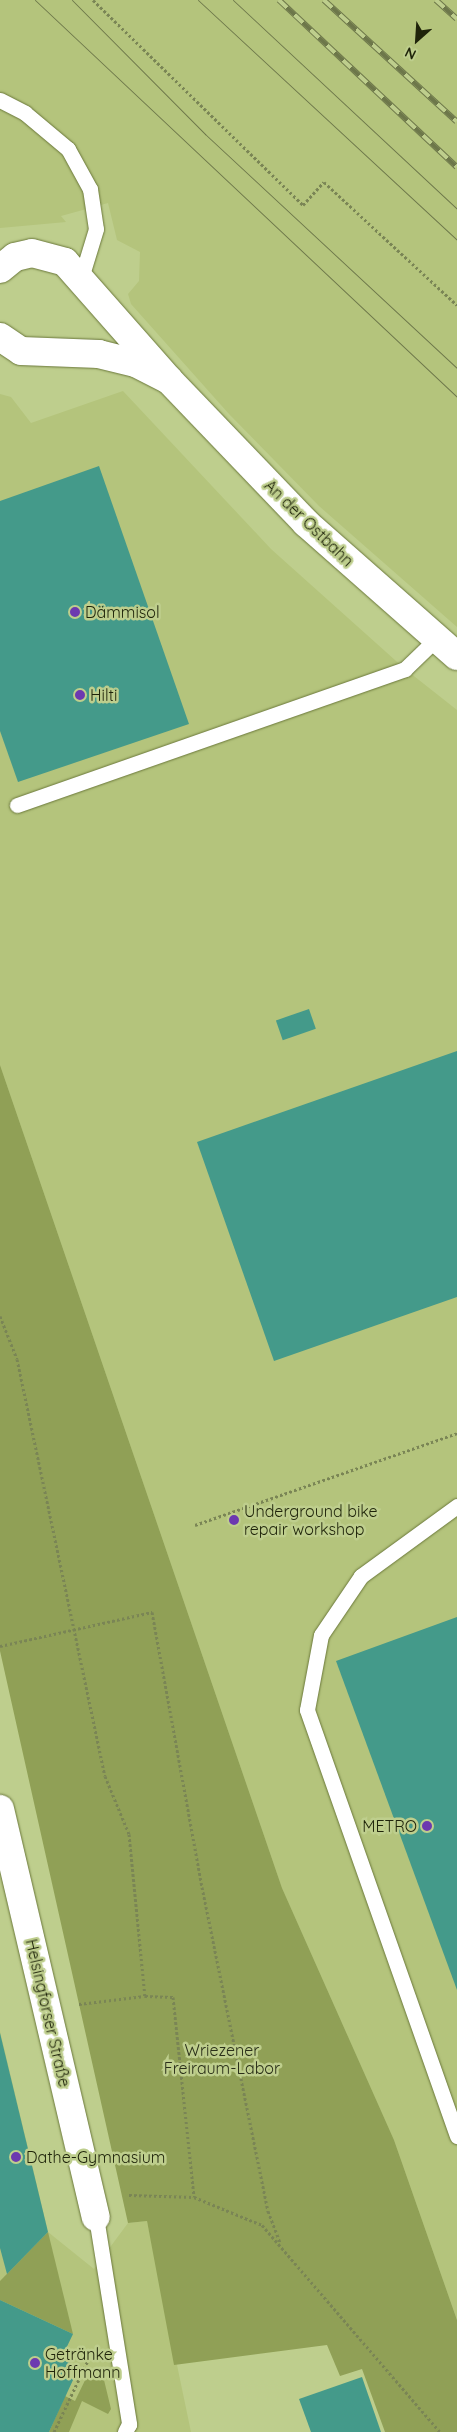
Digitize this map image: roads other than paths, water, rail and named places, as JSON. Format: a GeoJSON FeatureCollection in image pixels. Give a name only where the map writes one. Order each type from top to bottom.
{"type":"FeatureCollection","features":[{"type":"Feature","properties":{"kind":"street","name":"An der Ostbahn"},"geometry":{"type":"LineString","coordinates":[[0,269],[15,257],[49,255],[65,262],[169,380],[306,523],[457,656]]}},
{"type":"Feature","properties":{"kind":"street","name":"An der Ostbahn"},"geometry":{"type":"LineString","coordinates":[[0,337],[21,351],[100,354],[135,363],[169,380]]}},
{"type":"Feature","properties":{"kind":"street","name":"Helsingforser Straße"},"geometry":{"type":"LineString","coordinates":[[0,1810],[96,2216]]}},
{"type":"Feature","properties":{"kind":"lane"},"geometry":{"type":"LineString","coordinates":[[0,100],[25,113],[68,149],[90,189],[96,229],[81,278]]}},
{"type":"Feature","properties":{"kind":"lane"},"geometry":{"type":"LineString","coordinates":[[17,805],[405,669],[436,639]]}},
{"type":"Feature","properties":{"kind":"lane"},"geometry":{"type":"LineString","coordinates":[[457,1506],[361,1576],[321,1635],[307,1710],[457,2136]]}},
{"type":"Feature","properties":{"kind":"lane"},"geometry":{"type":"LineString","coordinates":[[96,2216],[129,2424],[125,2432]]}},
{"type":"Feature","properties":{"kind":"tram line"},"geometry":{"type":"LineString","coordinates":[[35,0],[457,397]]}},
{"type":"Feature","properties":{"kind":"tram line"},"geometry":{"type":"LineString","coordinates":[[72,0],[205,134],[457,368]]}},
{"type":"Feature","properties":{"kind":"tram line"},"geometry":{"type":"LineString","coordinates":[[198,0],[457,240]]}},
{"type":"Feature","properties":{"kind":"tram line"},"geometry":{"type":"LineString","coordinates":[[233,0],[457,209]]}},
{"type":"Feature","properties":{"kind":"railway"},"geometry":{"type":"LineString","coordinates":[[279,0],[457,167]]}},
{"type":"Feature","properties":{"kind":"railway"},"geometry":{"type":"LineString","coordinates":[[324,0],[457,122]]}},
{"type":"Feature","properties":{"kind":"railway"},"geometry":{"type":"LineString","coordinates":[[436,0],[457,19]]}},
{"type":"Feature","properties":{"kind":"place","name":"Dämmisol"},"geometry":{"type":"Point","coordinates":[75,612]}},
{"type":"Feature","properties":{"kind":"place","name":"Hilti"},"geometry":{"type":"Point","coordinates":[80,695]}},
{"type":"Feature","properties":{"kind":"place","name":"Underground bike repair workshop"},"geometry":{"type":"Point","coordinates":[234,1520]}},
{"type":"Feature","properties":{"kind":"place","name":"METRO"},"geometry":{"type":"Point","coordinates":[427,1826]}},
{"type":"Feature","properties":{"kind":"place","name":"Dathe-Gymnasium"},"geometry":{"type":"Point","coordinates":[16,2157]}},
{"type":"Feature","properties":{"kind":"place","name":"Getränke Hoffmann"},"geometry":{"type":"Point","coordinates":[35,2363]}},
{"type":"Feature","properties":{"kind":"park label","name":"Wriezener Freiraum-Labor"},"geometry":{"type":"Point","coordinates":[222,2059]}}]}
